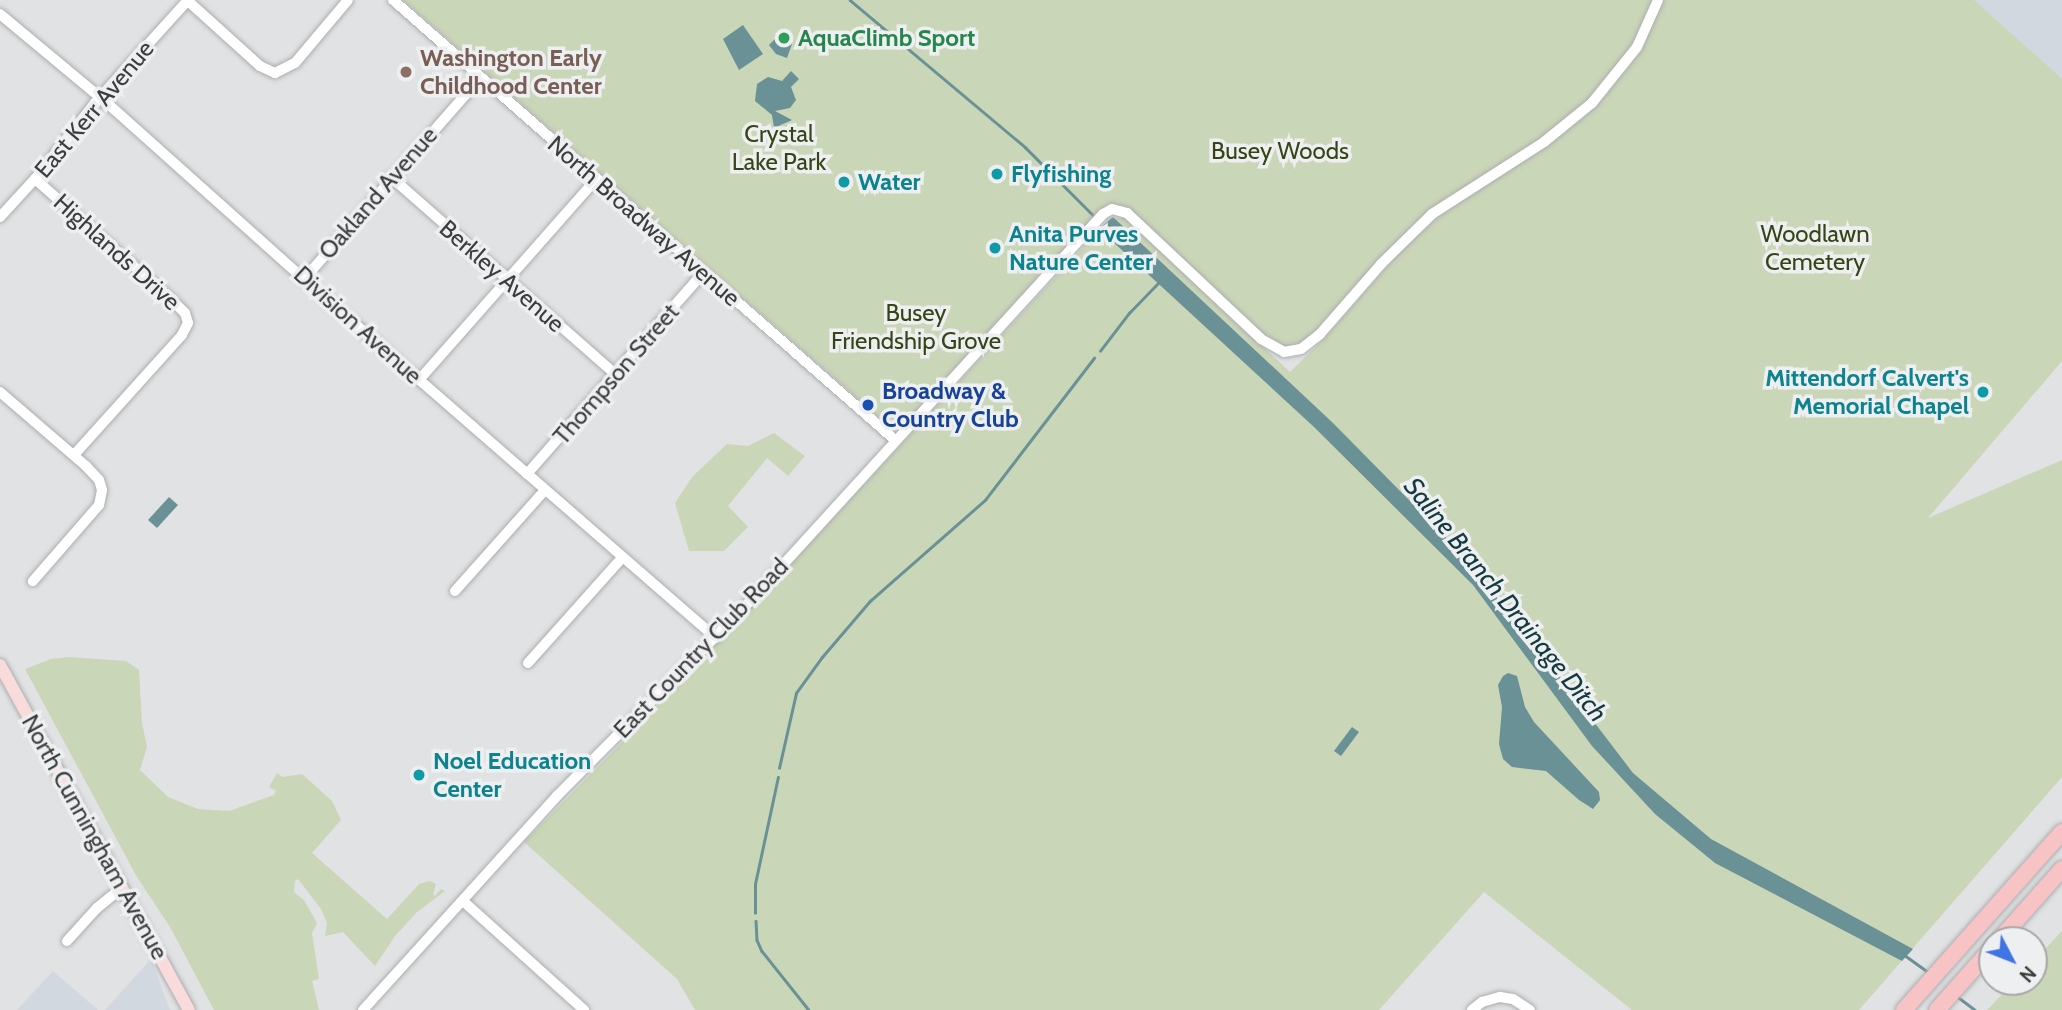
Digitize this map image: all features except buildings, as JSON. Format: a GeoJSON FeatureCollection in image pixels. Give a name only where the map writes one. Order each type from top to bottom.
{"type":"FeatureCollection","features":[{"type":"Feature","properties":{"kind":"highway"},"geometry":{"type":"LineString","coordinates":[[1909,1005],[2062,832]]}},
{"type":"Feature","properties":{"kind":"highway"},"geometry":{"type":"LineString","coordinates":[[2011,926],[2062,869]]}},
{"type":"Feature","properties":{"kind":"highway"},"geometry":{"type":"LineString","coordinates":[[1937,1010],[1978,965]]}},
{"type":"Feature","properties":{"kind":"main road","name":"North Cunningham Avenue"},"geometry":{"type":"LineString","coordinates":[[0,664],[189,1010]]}},
{"type":"Feature","properties":{"kind":"street"},"geometry":{"type":"LineString","coordinates":[[188,0],[260,66],[279,73],[295,63],[348,0]]}},
{"type":"Feature","properties":{"kind":"street","name":"East Kerr Avenue"},"geometry":{"type":"LineString","coordinates":[[0,217],[35,179],[100,97],[188,0]]}},
{"type":"Feature","properties":{"kind":"street","name":"North Broadway Avenue"},"geometry":{"type":"LineString","coordinates":[[393,0],[895,440]]}},
{"type":"Feature","properties":{"kind":"street","name":"East Country Club Road"},"geometry":{"type":"LineString","coordinates":[[363,1010],[590,761],[716,638],[1096,221],[1112,209],[1130,215],[1261,339],[1284,352],[1301,349],[1321,334],[1381,264],[1432,214],[1544,142],[1592,103],[1637,47],[1658,0]]}},
{"type":"Feature","properties":{"kind":"street","name":"Division Avenue"},"geometry":{"type":"LineString","coordinates":[[0,14],[100,97],[419,380],[716,638]]}},
{"type":"Feature","properties":{"kind":"street","name":"Oakland Avenue"},"geometry":{"type":"LineString","coordinates":[[305,278],[480,78]]}},
{"type":"Feature","properties":{"kind":"street","name":"Berkley Avenue"},"geometry":{"type":"LineString","coordinates":[[391,177],[615,374]]}},
{"type":"Feature","properties":{"kind":"street","name":"Highlands Drive"},"geometry":{"type":"LineString","coordinates":[[35,179],[170,298],[187,317],[187,328],[182,335],[74,455]]}},
{"type":"Feature","properties":{"kind":"street"},"geometry":{"type":"LineString","coordinates":[[419,380],[596,179]]}},
{"type":"Feature","properties":{"kind":"street","name":"Thompson Street"},"geometry":{"type":"LineString","coordinates":[[527,474],[703,273]]}},
{"type":"Feature","properties":{"kind":"street"},"geometry":{"type":"LineString","coordinates":[[0,393],[74,455],[99,480],[103,490],[99,505],[33,581]]}},
{"type":"Feature","properties":{"kind":"street"},"geometry":{"type":"LineString","coordinates":[[455,591],[545,490]]}},
{"type":"Feature","properties":{"kind":"street"},"geometry":{"type":"LineString","coordinates":[[528,663],[622,558]]}},
{"type":"Feature","properties":{"kind":"street"},"geometry":{"type":"LineString","coordinates":[[66,941],[97,908],[123,887]]}},
{"type":"Feature","properties":{"kind":"street"},"geometry":{"type":"LineString","coordinates":[[463,901],[584,1010]]}},
{"type":"Feature","properties":{"kind":"street"},"geometry":{"type":"LineString","coordinates":[[1501,1010],[1503,997]]}},
{"type":"Feature","properties":{"kind":"street"},"geometry":{"type":"LineString","coordinates":[[1472,1010],[1482,1002],[1503,997],[1530,1010]]}},
{"type":"Feature","properties":{"kind":"shaded area"},"geometry":{"type":"Polygon","coordinates":[[[1972,0],[2062,0],[2062,80],[1972,0]]]}},
{"type":"Feature","properties":{"kind":"shaded area"},"geometry":{"type":"Polygon","coordinates":[[[151,959],[170,1010],[105,1010],[151,959]]]}},
{"type":"Feature","properties":{"kind":"shaded area"},"geometry":{"type":"Polygon","coordinates":[[[53,971],[98,1010],[17,1010],[53,971]]]}},
{"type":"Feature","properties":{"kind":"green space"},"geometry":{"type":"Polygon","coordinates":[[[403,0],[1658,0],[1653,14],[1592,103],[1432,214],[1309,344],[1275,349],[1138,221],[1112,209],[1027,290],[906,422],[889,426],[403,0]]]}},
{"type":"Feature","properties":{"kind":"green space","name":"Woodlawn Cemetery"},"geometry":{"type":"Polygon","coordinates":[[[1663,0],[1974,0],[2062,79],[2062,361],[1928,518],[2062,460],[2062,777],[1859,1010],[1632,1010],[1484,892],[1379,1010],[695,1010],[677,979],[524,842],[689,674],[1110,218],[1125,218],[1290,372],[1321,342],[1397,255],[1438,217],[1552,142],[1589,112],[1631,64],[1646,40],[1663,0]]]}},
{"type":"Feature","properties":{"kind":"green space"},"geometry":{"type":"Polygon","coordinates":[[[774,433],[805,456],[788,476],[767,458],[728,506],[748,527],[724,551],[689,551],[675,503],[693,476],[727,444],[748,446],[774,433]]]}},
{"type":"Feature","properties":{"kind":"green space"},"geometry":{"type":"Polygon","coordinates":[[[69,657],[126,661],[139,670],[142,723],[147,747],[140,770],[168,797],[198,809],[229,811],[274,795],[276,791],[269,787],[277,773],[282,777],[302,774],[332,801],[341,820],[312,853],[387,919],[419,884],[430,881],[436,884],[433,894],[435,896],[441,889],[445,891],[417,912],[395,936],[375,966],[343,932],[325,936],[327,923],[321,909],[298,879],[295,881],[294,892],[304,900],[317,923],[312,933],[319,979],[312,981],[319,1010],[214,1010],[170,927],[137,877],[25,669],[51,659],[69,657]]]}},
{"type":"Feature","properties":{"kind":"green space"},"geometry":{"type":"Polygon","coordinates":[[[2062,931],[2062,1010],[1987,1010],[2000,996],[2048,996],[2048,946],[2062,931]]]}},
{"type":"Feature","properties":{"kind":"water"},"geometry":{"type":"Polygon","coordinates":[[[743,25],[763,54],[739,70],[723,39],[743,25]]]}},
{"type":"Feature","properties":{"kind":"water"},"geometry":{"type":"Polygon","coordinates":[[[779,35],[792,44],[787,58],[776,54],[769,45],[779,35]]]}},
{"type":"Feature","properties":{"kind":"water"},"geometry":{"type":"Polygon","coordinates":[[[791,71],[799,79],[791,87],[796,100],[790,108],[775,111],[792,120],[774,128],[772,115],[755,101],[757,84],[768,77],[782,81],[791,71]]]}},
{"type":"Feature","properties":{"kind":"water"},"geometry":{"type":"Polygon","coordinates":[[[1113,217],[1333,423],[1478,570],[1633,773],[1711,839],[1913,949],[1902,961],[1715,863],[1655,814],[1592,746],[1473,585],[1314,427],[1099,229],[1113,217]]]}},
{"type":"Feature","properties":{"kind":"water"},"geometry":{"type":"Polygon","coordinates":[[[169,497],[178,505],[157,528],[148,520],[169,497]]]}},
{"type":"Feature","properties":{"kind":"water"},"geometry":{"type":"Polygon","coordinates":[[[1508,673],[1517,676],[1525,707],[1534,722],[1599,792],[1600,800],[1593,809],[1546,771],[1512,767],[1503,759],[1499,744],[1502,707],[1498,685],[1508,673]]]}},
{"type":"Feature","properties":{"kind":"water"},"geometry":{"type":"Polygon","coordinates":[[[1352,727],[1359,732],[1341,756],[1334,751],[1352,727]]]}},
{"type":"Feature","properties":{"kind":"waterway","name":"Saline Branch Drainage Ditch"},"geometry":{"type":"LineString","coordinates":[[850,0],[1025,147],[1096,218]]}},
{"type":"Feature","properties":{"kind":"waterway"},"geometry":{"type":"LineString","coordinates":[[1100,351],[1129,313],[1159,282]]}},
{"type":"Feature","properties":{"kind":"waterway"},"geometry":{"type":"LineString","coordinates":[[779,768],[796,693],[822,657],[870,601],[985,500],[1094,358]]}},
{"type":"Feature","properties":{"kind":"waterway"},"geometry":{"type":"LineString","coordinates":[[755,913],[755,884],[778,777]]}},
{"type":"Feature","properties":{"kind":"waterway"},"geometry":{"type":"LineString","coordinates":[[756,921],[757,940],[762,951],[809,1010]]}},
{"type":"Feature","properties":{"kind":"waterway","name":"Saline Branch Drainage Ditch"},"geometry":{"type":"LineString","coordinates":[[1906,956],[1929,973]]}},
{"type":"Feature","properties":{"kind":"waterway","name":"Saline Branch Drainage Ditch"},"geometry":{"type":"LineString","coordinates":[[1958,997],[1975,1010]]}},
{"type":"Feature","properties":{"kind":"place","name":"AquaClimb Sport"},"geometry":{"type":"Point","coordinates":[784,38]}},
{"type":"Feature","properties":{"kind":"place","name":"Washington Early Childhood Center"},"geometry":{"type":"Point","coordinates":[406,72]}},
{"type":"Feature","properties":{"kind":"place","name":"Flyfishing"},"geometry":{"type":"Point","coordinates":[997,174]}},
{"type":"Feature","properties":{"kind":"place","name":"Water"},"geometry":{"type":"Point","coordinates":[844,182]}},
{"type":"Feature","properties":{"kind":"place","name":"Anita Purves Nature Center"},"geometry":{"type":"Point","coordinates":[995,248]}},
{"type":"Feature","properties":{"kind":"place","name":"Mittendorf Calvert's Memorial Chapel"},"geometry":{"type":"Point","coordinates":[1983,392]}},
{"type":"Feature","properties":{"kind":"place","name":"Broadway & Country Club"},"geometry":{"type":"Point","coordinates":[868,405]}},
{"type":"Feature","properties":{"kind":"place","name":"Noel Education Center"},"geometry":{"type":"Point","coordinates":[419,775]}},
{"type":"Feature","properties":{"kind":"park label","name":"Crystal Lake Park"},"geometry":{"type":"Point","coordinates":[779,148]}},
{"type":"Feature","properties":{"kind":"park label","name":"Busey Woods"},"geometry":{"type":"Point","coordinates":[1280,151]}},
{"type":"Feature","properties":{"kind":"park label","name":"Busey Friendship Grove"},"geometry":{"type":"Point","coordinates":[916,327]}}]}
